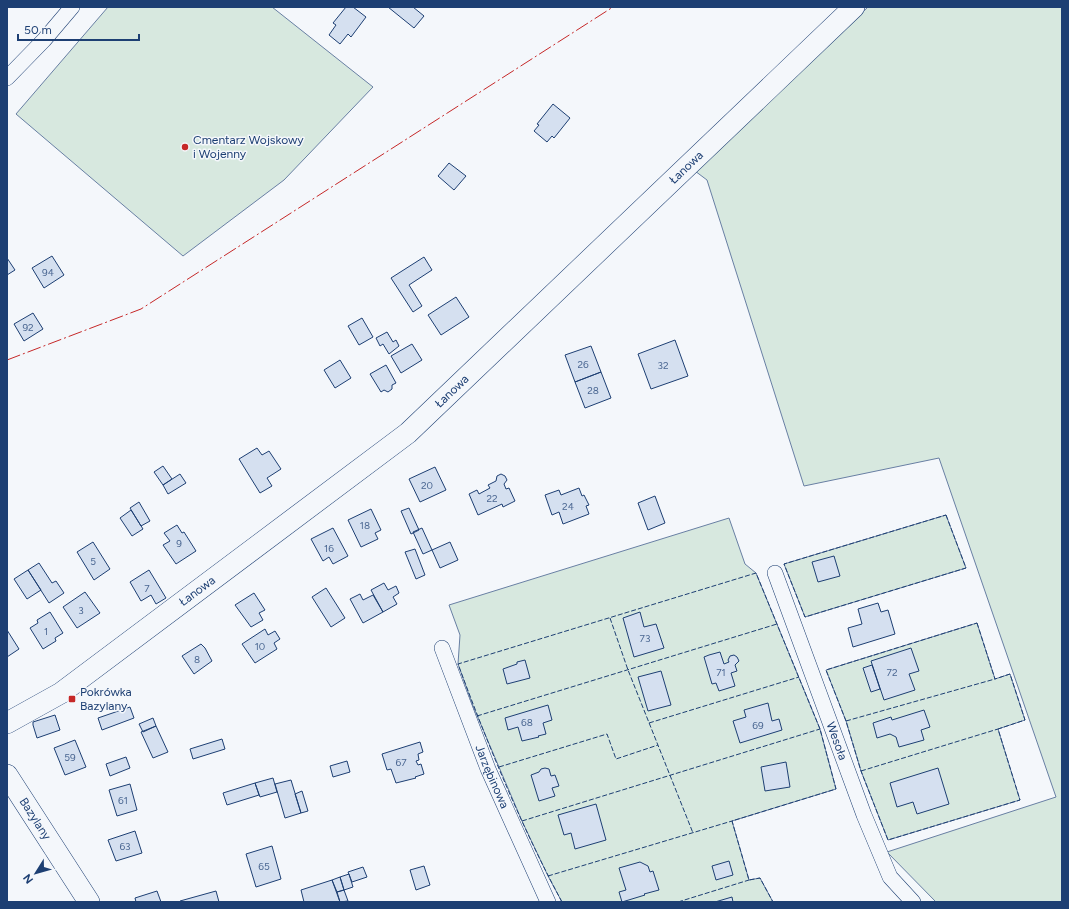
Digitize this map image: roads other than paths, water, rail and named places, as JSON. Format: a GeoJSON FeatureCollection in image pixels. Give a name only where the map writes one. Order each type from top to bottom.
{"type":"FeatureCollection","features":[{"type":"Feature","properties":{"kind":"street"},"geometry":{"type":"LineString","coordinates":[[7,78],[44,40],[72,7]]}},
{"type":"Feature","properties":{"kind":"street","name":"Łanowa"},"geometry":{"type":"LineString","coordinates":[[7,723],[61,693],[408,433],[854,7]]}},
{"type":"Feature","properties":{"kind":"street","name":"Wesoła"},"geometry":{"type":"LineString","coordinates":[[774,573],[867,822],[890,877],[913,902]]}},
{"type":"Feature","properties":{"kind":"street","name":"Jarzębinowa"},"geometry":{"type":"LineString","coordinates":[[442,648],[488,769],[548,902]]}},
{"type":"Feature","properties":{"kind":"street","name":"Bazylany"},"geometry":{"type":"LineString","coordinates":[[7,775],[89,902]]}},
{"type":"Feature","properties":{"kind":"place","name":"Cmentarz Wojskowy i Wojenny"},"geometry":{"type":"Point","coordinates":[185,147]}},
{"type":"Feature","properties":{"kind":"place","name":"Pokrówka Bazylany"},"geometry":{"type":"Point","coordinates":[72,699]}}]}
